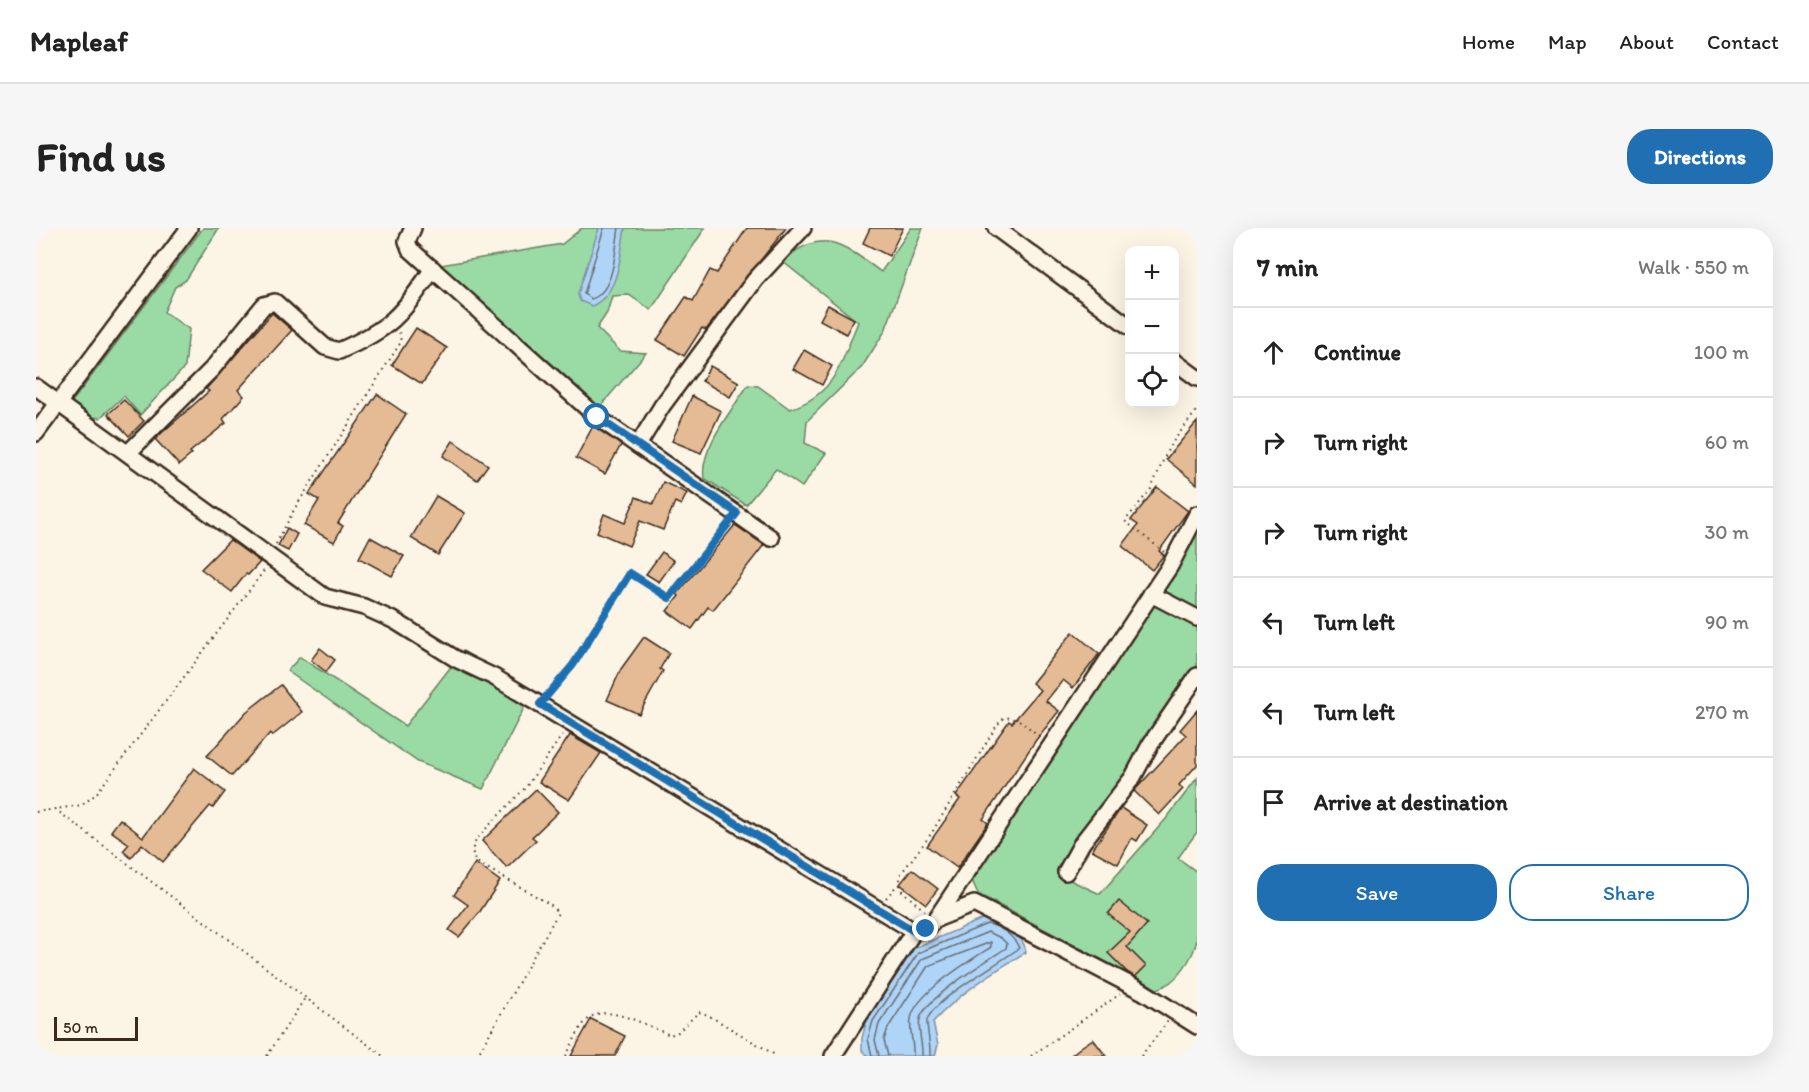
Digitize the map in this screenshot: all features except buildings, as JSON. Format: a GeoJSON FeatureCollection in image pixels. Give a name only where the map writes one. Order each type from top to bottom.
{"type":"FeatureCollection","features":[{"type":"Feature","properties":{"kind":"street"},"geometry":{"type":"LineString","coordinates":[[36,433],[189,228]]}},
{"type":"Feature","properties":{"kind":"street"},"geometry":{"type":"LineString","coordinates":[[413,228],[407,241],[410,249],[597,417],[771,538]]}},
{"type":"Feature","properties":{"kind":"street"},"geometry":{"type":"LineString","coordinates":[[638,446],[662,406],[754,280],[803,228]]}},
{"type":"Feature","properties":{"kind":"street"},"geometry":{"type":"LineString","coordinates":[[996,228],[1125,323]]}},
{"type":"Feature","properties":{"kind":"street"},"geometry":{"type":"LineString","coordinates":[[128,453],[212,369],[264,305],[274,302],[325,347],[339,351],[382,330],[392,322],[401,314],[433,269]]}},
{"type":"Feature","properties":{"kind":"street"},"geometry":{"type":"LineString","coordinates":[[1179,365],[1197,378]]}},
{"type":"Feature","properties":{"kind":"street"},"geometry":{"type":"LineString","coordinates":[[36,387],[325,597],[364,607],[395,621],[456,659],[494,677],[914,931],[926,929],[936,919],[1151,594],[1197,514]]}},
{"type":"Feature","properties":{"kind":"street"},"geometry":{"type":"LineString","coordinates":[[1151,594],[1197,618]]}},
{"type":"Feature","properties":{"kind":"street"},"geometry":{"type":"LineString","coordinates":[[1066,872],[1082,843],[1133,777],[1150,745],[1197,676]]}},
{"type":"Feature","properties":{"kind":"street"},"geometry":{"type":"LineString","coordinates":[[936,919],[974,904],[1132,986],[1197,1026]]}},
{"type":"Feature","properties":{"kind":"street"},"geometry":{"type":"LineString","coordinates":[[833,1056],[914,931]]}},
{"type":"Feature","properties":{"kind":"path"},"geometry":{"type":"LineString","coordinates":[[36,812],[82,805],[96,794],[271,557],[296,508],[401,342],[400,333],[392,322]]}},
{"type":"Feature","properties":{"kind":"path"},"geometry":{"type":"LineString","coordinates":[[1173,559],[1125,521],[1151,489],[1169,447],[1197,410]]}},
{"type":"Feature","properties":{"kind":"path"},"geometry":{"type":"LineString","coordinates":[[540,704],[573,665],[630,573],[669,598],[737,513]]}},
{"type":"Feature","properties":{"kind":"path"},"geometry":{"type":"LineString","coordinates":[[878,909],[898,884],[900,875],[931,834],[997,725],[1005,717],[1019,720],[1040,737],[1053,741]]}},
{"type":"Feature","properties":{"kind":"path"},"geometry":{"type":"LineString","coordinates":[[477,1056],[558,913],[551,905],[475,861],[472,850],[477,838],[526,787],[570,723]]}},
{"type":"Feature","properties":{"kind":"path"},"geometry":{"type":"LineString","coordinates":[[55,809],[383,1056]]}},
{"type":"Feature","properties":{"kind":"path"},"geometry":{"type":"LineString","coordinates":[[898,884],[911,902],[936,919]]}},
{"type":"Feature","properties":{"kind":"path"},"geometry":{"type":"LineString","coordinates":[[1031,1056],[1132,986]]}},
{"type":"Feature","properties":{"kind":"path"},"geometry":{"type":"LineString","coordinates":[[267,1056],[305,998]]}},
{"type":"Feature","properties":{"kind":"path"},"geometry":{"type":"LineString","coordinates":[[1142,1056],[1174,1011]]}},
{"type":"Feature","properties":{"kind":"path"},"geometry":{"type":"LineString","coordinates":[[566,1056],[584,1024],[592,1015],[610,1012],[670,1035],[678,1032],[699,1012],[708,1015],[777,1056]]}},
{"type":"Feature","properties":{"kind":"green space"},"geometry":{"type":"Polygon","coordinates":[[[203,228],[219,228],[186,280],[175,287],[164,312],[189,329],[185,367],[140,415],[124,396],[100,418],[86,416],[72,402],[203,228]]]}},
{"type":"Feature","properties":{"kind":"green space"},"geometry":{"type":"Polygon","coordinates":[[[582,228],[705,228],[651,310],[629,295],[612,296],[607,313],[597,328],[620,351],[646,353],[598,409],[441,265],[562,244],[582,228]]]}},
{"type":"Feature","properties":{"kind":"green space"},"geometry":{"type":"Polygon","coordinates":[[[911,228],[923,228],[885,331],[862,367],[807,421],[805,443],[826,453],[802,487],[776,469],[746,505],[704,478],[704,467],[712,442],[748,385],[758,386],[790,409],[805,403],[818,395],[835,375],[858,322],[782,261],[809,244],[831,242],[854,253],[881,272],[911,228]]]}},
{"type":"Feature","properties":{"kind":"green space"},"geometry":{"type":"Polygon","coordinates":[[[1197,524],[1197,670],[1061,876],[1100,894],[1166,819],[1197,778],[1197,832],[1178,858],[1197,872],[1197,939],[1183,970],[1170,982],[1157,989],[978,894],[971,878],[1197,524]]]}},
{"type":"Feature","properties":{"kind":"green space"},"geometry":{"type":"Polygon","coordinates":[[[463,651],[532,692],[483,789],[418,762],[287,671],[300,657],[405,726],[463,651]]]}},
{"type":"Feature","properties":{"kind":"water"},"geometry":{"type":"Polygon","coordinates":[[[599,228],[625,228],[620,261],[613,283],[601,300],[592,306],[580,301],[578,294],[599,228]]]}},
{"type":"Feature","properties":{"kind":"water"},"geometry":{"type":"Polygon","coordinates":[[[987,917],[1017,934],[1026,952],[966,992],[933,1022],[938,1045],[935,1056],[868,1056],[862,1050],[862,1038],[867,1019],[914,948],[987,917]]]}},
{"type":"Feature","properties":{"kind":"route"},"geometry":{"type":"LineString","coordinates":[[597,417],[737,513],[669,598],[630,573],[573,665],[540,704],[914,931],[926,929]]}}]}
